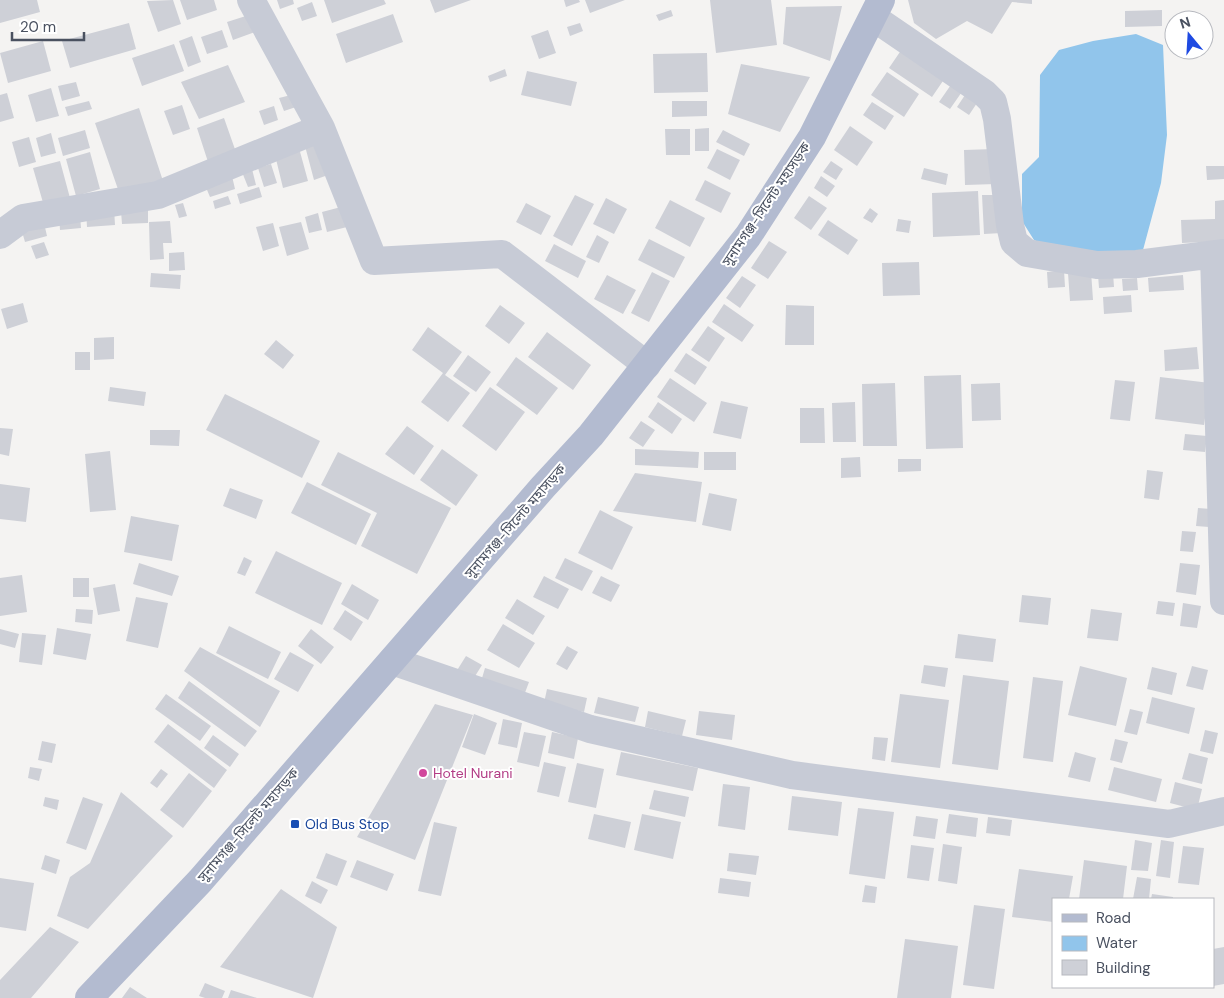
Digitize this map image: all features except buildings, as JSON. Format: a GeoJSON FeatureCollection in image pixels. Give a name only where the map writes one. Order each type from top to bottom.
{"type":"FeatureCollection","features":[{"type":"Feature","properties":{"kind":"main road","name":"সুনামগঞ্জ-সিলেট মহাসড়ক"},"geometry":{"type":"LineString","coordinates":[[89,998],[200,880],[543,487],[591,436],[748,236],[812,137],[878,9]]}},
{"type":"Feature","properties":{"kind":"street"},"geometry":{"type":"LineString","coordinates":[[251,0],[321,128],[374,261],[502,254],[647,365]]}},
{"type":"Feature","properties":{"kind":"street"},"geometry":{"type":"LineString","coordinates":[[878,9],[984,92],[993,102],[1014,242],[1027,253],[1097,265],[1137,264],[1219,254],[1224,600]]}},
{"type":"Feature","properties":{"kind":"street"},"geometry":{"type":"LineString","coordinates":[[0,235],[23,218],[158,195],[321,128]]}},
{"type":"Feature","properties":{"kind":"street"},"geometry":{"type":"LineString","coordinates":[[392,661],[590,729],[792,775],[1169,824],[1224,811]]}},
{"type":"Feature","properties":{"kind":"water"},"geometry":{"type":"Polygon","coordinates":[[[1136,34],[1163,45],[1167,135],[1161,183],[1143,250],[1105,255],[1053,249],[1034,240],[1022,221],[1022,174],[1039,157],[1040,75],[1059,50],[1093,41],[1136,34]]]}},
{"type":"Feature","properties":{"kind":"place","name":"Hotel Nurani"},"geometry":{"type":"Point","coordinates":[423,773]}},
{"type":"Feature","properties":{"kind":"place","name":"Old Bus Stop"},"geometry":{"type":"Point","coordinates":[295,824]}}]}
